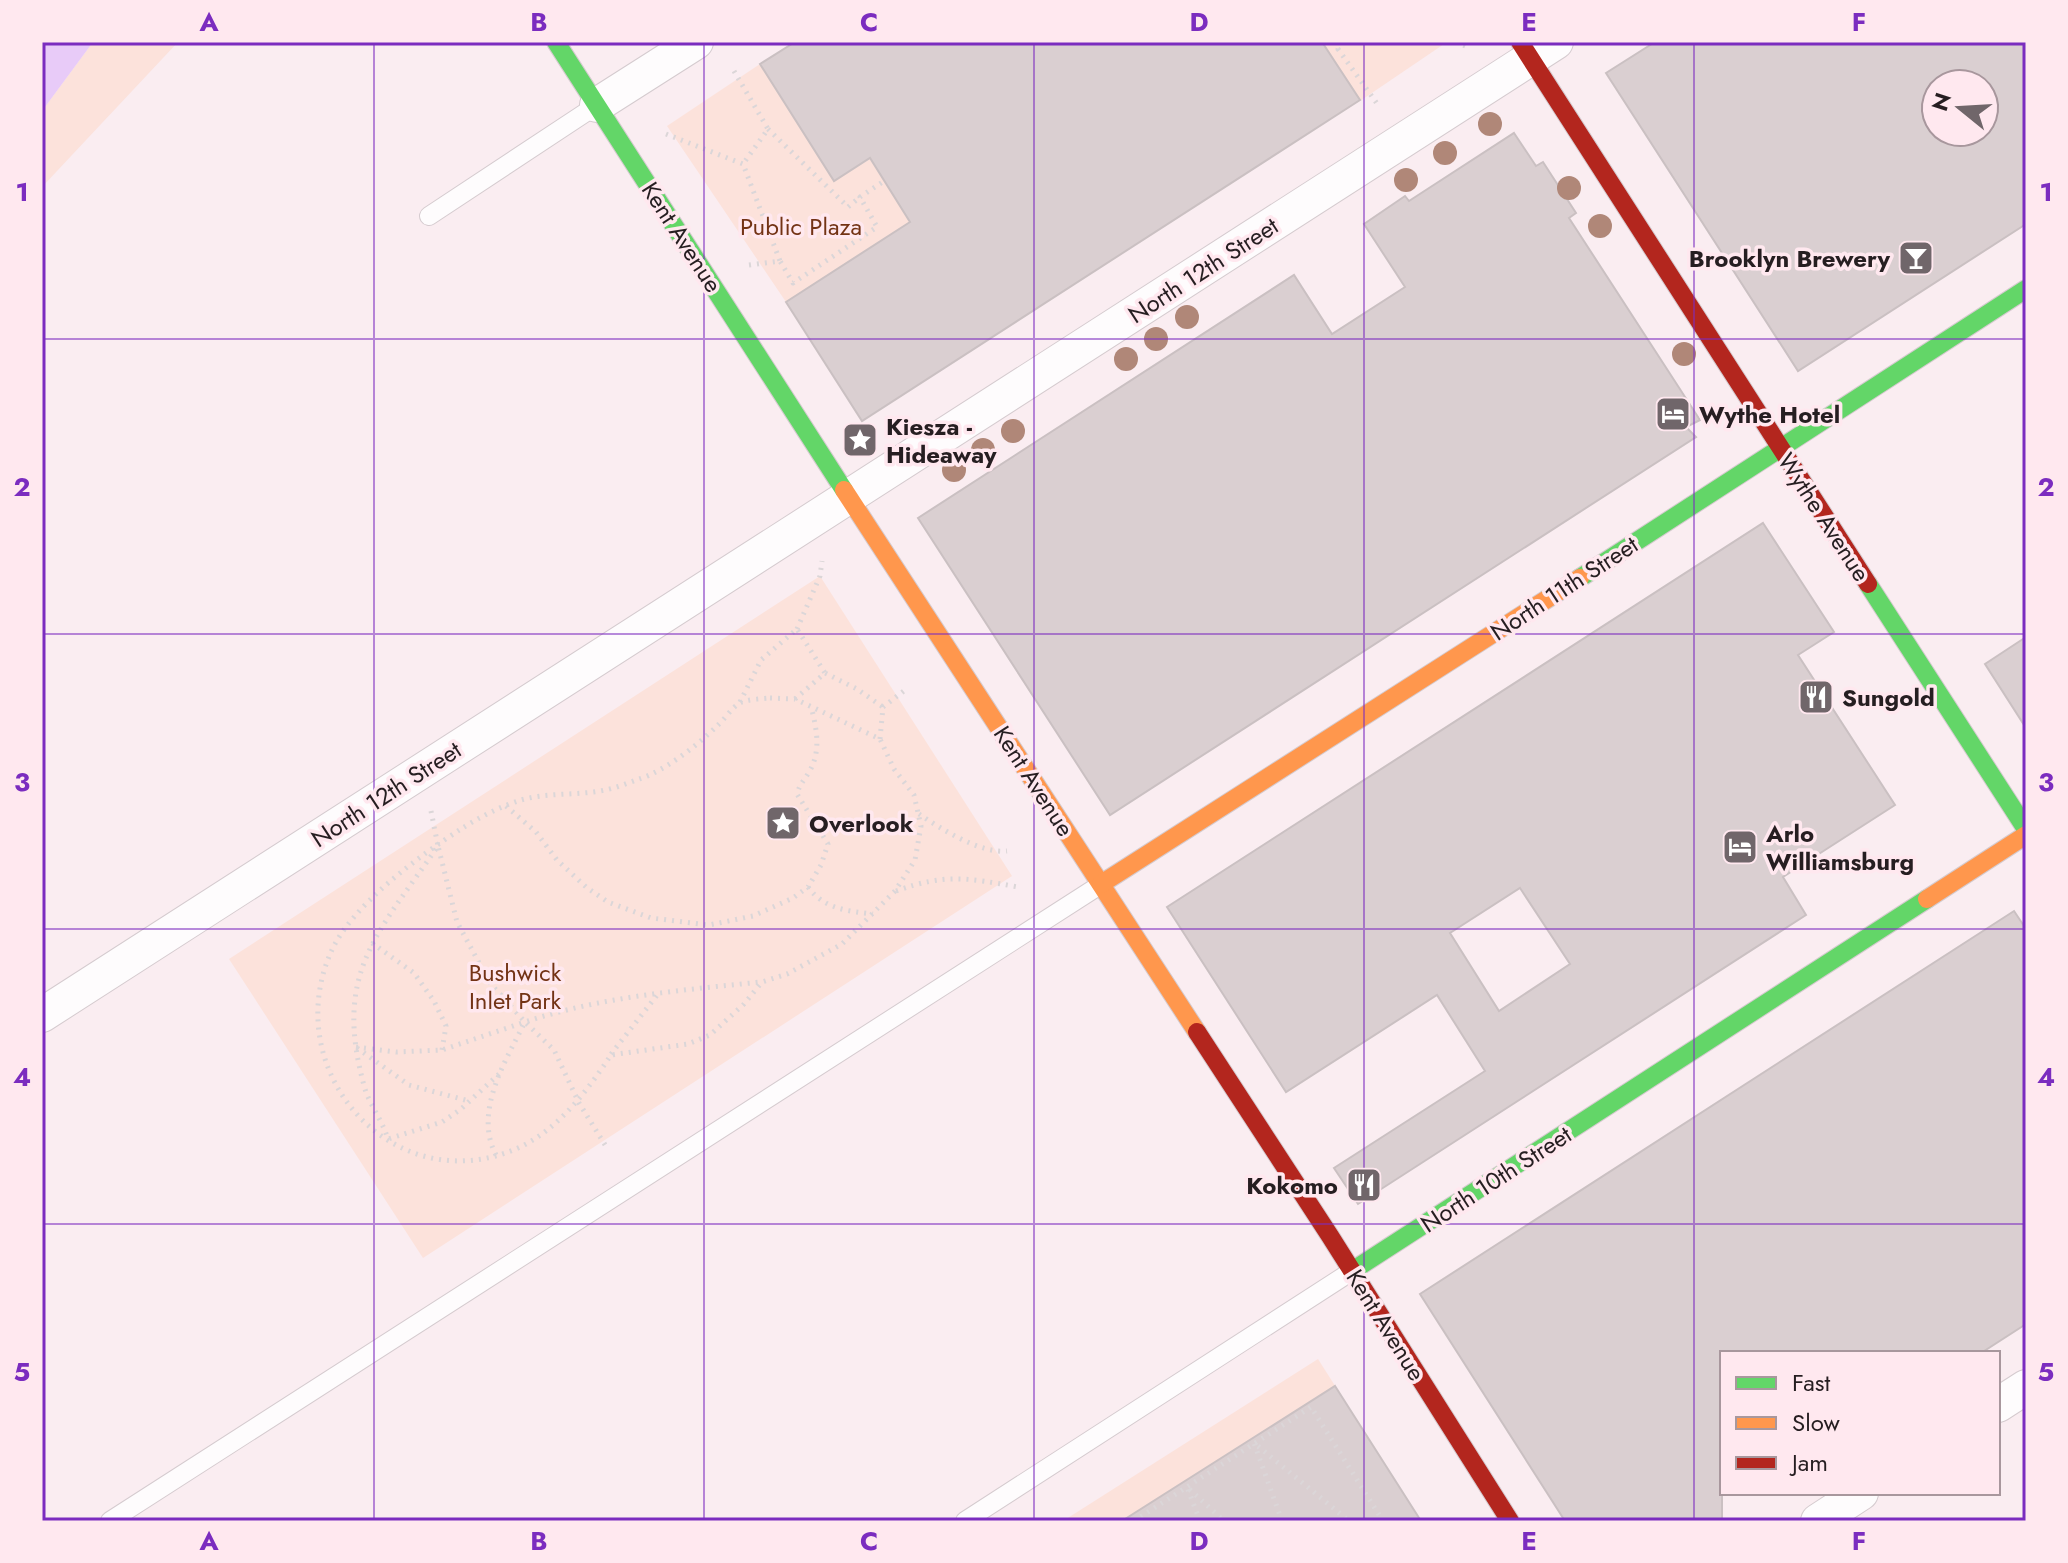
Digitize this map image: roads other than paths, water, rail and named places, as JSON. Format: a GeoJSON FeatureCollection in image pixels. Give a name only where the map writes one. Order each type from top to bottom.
{"type":"FeatureCollection","features":[{"type":"Feature","properties":{"kind":"main road","name":"Kent Avenue"},"geometry":{"type":"LineString","coordinates":[[556,42],[1352,1271],[1510,1521]]}},
{"type":"Feature","properties":{"kind":"main road","name":"Wythe Avenue"},"geometry":{"type":"LineString","coordinates":[[1536,48],[1781,449],[2026,829]]}},
{"type":"Feature","properties":{"kind":"main road","name":"North 11th Street"},"geometry":{"type":"LineString","coordinates":[[1101,884],[2026,289]]}},
{"type":"Feature","properties":{"kind":"main road","name":"North 10th Street"},"geometry":{"type":"LineString","coordinates":[[1352,1271],[2026,835]]}},
{"type":"Feature","properties":{"kind":"street"},"geometry":{"type":"LineString","coordinates":[[597,105],[696,42]]}},
{"type":"Feature","properties":{"kind":"street","name":"North 12th Street"},"geometry":{"type":"LineString","coordinates":[[42,1015],[731,574],[1536,48]]}},
{"type":"Feature","properties":{"kind":"street"},"geometry":{"type":"LineString","coordinates":[[2000,1404],[2026,1387]]}},
{"type":"Feature","properties":{"kind":"street"},"geometry":{"type":"LineString","coordinates":[[1818,1521],[1858,1495]]}},
{"type":"Feature","properties":{"kind":"lane"},"geometry":{"type":"LineString","coordinates":[[429,216],[597,105]]}},
{"type":"Feature","properties":{"kind":"lane"},"geometry":{"type":"LineString","coordinates":[[110,1521],[1101,884]]}},
{"type":"Feature","properties":{"kind":"lane","name":"North 10th Street"},"geometry":{"type":"LineString","coordinates":[[965,1521],[1352,1271]]}},
{"type":"Feature","properties":{"kind":"place","name":"Brooklyn Brewery"},"geometry":{"type":"Point","coordinates":[1916,258]}},
{"type":"Feature","properties":{"kind":"place","name":"Wythe Hotel"},"geometry":{"type":"Point","coordinates":[1673,414]}},
{"type":"Feature","properties":{"kind":"place","name":"Kiesza - Hideaway"},"geometry":{"type":"Point","coordinates":[860,440]}},
{"type":"Feature","properties":{"kind":"place","name":"Sungold"},"geometry":{"type":"Point","coordinates":[1816,697]}},
{"type":"Feature","properties":{"kind":"place","name":"Overlook"},"geometry":{"type":"Point","coordinates":[783,823]}},
{"type":"Feature","properties":{"kind":"place","name":"Arlo Williamsburg"},"geometry":{"type":"Point","coordinates":[1740,847]}},
{"type":"Feature","properties":{"kind":"place","name":"Kokomo"},"geometry":{"type":"Point","coordinates":[1364,1185]}},
{"type":"Feature","properties":{"kind":"park label","name":"Public Plaza"},"geometry":{"type":"Point","coordinates":[801,226]}},
{"type":"Feature","properties":{"kind":"park label","name":"Bushwick Inlet Park"},"geometry":{"type":"Point","coordinates":[515,986]}}]}
